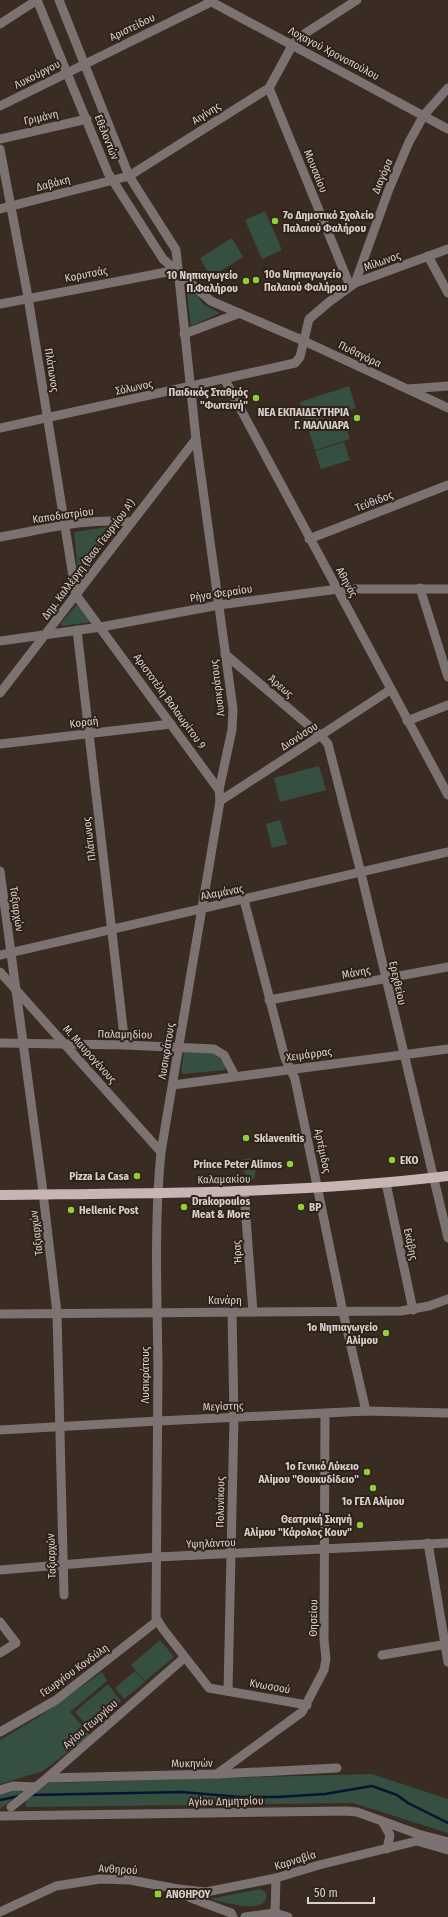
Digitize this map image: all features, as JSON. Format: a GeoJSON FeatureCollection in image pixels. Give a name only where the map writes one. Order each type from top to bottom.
{"type":"FeatureCollection","features":[{"type":"Feature","properties":{"kind":"main road","name":"Καλαμακίου"},"geometry":{"type":"LineString","coordinates":[[0,1195],[244,1191],[386,1183],[448,1176]]}},
{"type":"Feature","properties":{"kind":"street"},"geometry":{"type":"LineString","coordinates":[[0,24],[37,0]]}},
{"type":"Feature","properties":{"kind":"street","name":"Εθελοντών"},"geometry":{"type":"LineString","coordinates":[[37,0],[112,180],[163,259],[211,301],[304,341]]}},
{"type":"Feature","properties":{"kind":"street","name":"Εθελοντών"},"geometry":{"type":"LineString","coordinates":[[59,0],[130,176],[176,250],[190,387]]}},
{"type":"Feature","properties":{"kind":"street"},"geometry":{"type":"LineString","coordinates":[[221,8],[228,0]]}},
{"type":"Feature","properties":{"kind":"street"},"geometry":{"type":"LineString","coordinates":[[294,44],[308,30],[357,0]]}},
{"type":"Feature","properties":{"kind":"street","name":"Αριστείδου"},"geometry":{"type":"LineString","coordinates":[[84,63],[210,1]]}},
{"type":"Feature","properties":{"kind":"street","name":"Λοχαγού Χρονοπούλου"},"geometry":{"type":"LineString","coordinates":[[210,1],[221,8],[294,44],[448,128]]}},
{"type":"Feature","properties":{"kind":"street","name":"Αιγίνης"},"geometry":{"type":"LineString","coordinates":[[112,180],[130,176],[269,88],[294,44]]}},
{"type":"Feature","properties":{"kind":"street","name":"Λυκούργου"},"geometry":{"type":"LineString","coordinates":[[0,106],[84,63]]}},
{"type":"Feature","properties":{"kind":"street","name":"Μουσαίου"},"geometry":{"type":"LineString","coordinates":[[269,88],[353,285]]}},
{"type":"Feature","properties":{"kind":"street","name":"Διαγόρα"},"geometry":{"type":"LineString","coordinates":[[353,285],[389,189],[424,114],[448,88]]}},
{"type":"Feature","properties":{"kind":"street","name":"Γριμάνη"},"geometry":{"type":"LineString","coordinates":[[0,139],[87,119]]}},
{"type":"Feature","properties":{"kind":"street","name":"Πλάτωνος"},"geometry":{"type":"LineString","coordinates":[[0,149],[28,297],[66,525],[76,595]]}},
{"type":"Feature","properties":{"kind":"street","name":"Δαβάκη"},"geometry":{"type":"LineString","coordinates":[[0,208],[112,180]]}},
{"type":"Feature","properties":{"kind":"street","name":"Μίλωνος"},"geometry":{"type":"LineString","coordinates":[[304,341],[309,319],[353,285],[448,249]]}},
{"type":"Feature","properties":{"kind":"street"},"geometry":{"type":"LineString","coordinates":[[428,256],[448,293]]}},
{"type":"Feature","properties":{"kind":"street","name":"Κορυτσάς"},"geometry":{"type":"LineString","coordinates":[[0,304],[28,297],[177,270]]}},
{"type":"Feature","properties":{"kind":"street"},"geometry":{"type":"LineString","coordinates":[[184,334],[240,313]]}},
{"type":"Feature","properties":{"kind":"street","name":"Σόλωνος"},"geometry":{"type":"LineString","coordinates":[[0,428],[226,380],[294,363],[300,357],[304,341]]}},
{"type":"Feature","properties":{"kind":"street","name":"Πυθαγόρα"},"geometry":{"type":"LineString","coordinates":[[304,341],[448,408]]}},
{"type":"Feature","properties":{"kind":"street","name":"Αθηνάς"},"geometry":{"type":"LineString","coordinates":[[226,380],[309,539],[338,589],[390,690],[407,721],[444,779],[448,795]]}},
{"type":"Feature","properties":{"kind":"street","name":"Πυθαγόρα"},"geometry":{"type":"LineString","coordinates":[[405,389],[448,386]]}},
{"type":"Feature","properties":{"kind":"street","name":"Λυσικράτους"},"geometry":{"type":"LineString","coordinates":[[157,1622],[157,1193],[161,1152],[220,801],[219,790],[232,730],[233,709],[190,387]]}},
{"type":"Feature","properties":{"kind":"street","name":"Δημ. Καλλέργη (Βασ. Γεωργίου Α')"},"geometry":{"type":"LineString","coordinates":[[0,693],[196,439]]}},
{"type":"Feature","properties":{"kind":"street","name":"Τεύθιδος"},"geometry":{"type":"LineString","coordinates":[[309,539],[448,485]]}},
{"type":"Feature","properties":{"kind":"street","name":"Καποδιστρίου"},"geometry":{"type":"LineString","coordinates":[[0,537],[66,525],[118,520],[131,522]]}},
{"type":"Feature","properties":{"kind":"street"},"geometry":{"type":"LineString","coordinates":[[420,588],[448,677]]}},
{"type":"Feature","properties":{"kind":"street","name":"Ρήγα Φεραίου"},"geometry":{"type":"LineString","coordinates":[[0,641],[100,627],[219,605],[338,589],[448,589]]}},
{"type":"Feature","properties":{"kind":"street","name":"Αριστοτέλη Βαλαωρίτου 9"},"geometry":{"type":"LineString","coordinates":[[76,595],[219,790]]}},
{"type":"Feature","properties":{"kind":"street","name":"Πλάτωνος"},"geometry":{"type":"LineString","coordinates":[[77,630],[125,1045]]}},
{"type":"Feature","properties":{"kind":"street","name":"Άρεως"},"geometry":{"type":"LineString","coordinates":[[225,654],[321,736]]}},
{"type":"Feature","properties":{"kind":"street","name":"Διονύσου"},"geometry":{"type":"LineString","coordinates":[[220,801],[390,690]]}},
{"type":"Feature","properties":{"kind":"street"},"geometry":{"type":"LineString","coordinates":[[407,721],[448,705]]}},
{"type":"Feature","properties":{"kind":"street","name":"Κοραή"},"geometry":{"type":"LineString","coordinates":[[0,744],[172,724]]}},
{"type":"Feature","properties":{"kind":"street","name":"Ερεχθείου"},"geometry":{"type":"LineString","coordinates":[[321,736],[328,744],[361,873],[448,1238]]}},
{"type":"Feature","properties":{"kind":"street","name":"Αλαμάνας"},"geometry":{"type":"LineString","coordinates":[[0,955],[11,951],[203,907],[244,900],[448,852]]}},
{"type":"Feature","properties":{"kind":"street","name":"Ταξιαρχών"},"geometry":{"type":"LineString","coordinates":[[0,871],[43,1194],[57,1313],[62,1565],[64,1595]]}},
{"type":"Feature","properties":{"kind":"street","name":"Αρτέμιδος"},"geometry":{"type":"LineString","coordinates":[[244,900],[285,1058],[295,1079],[319,1187],[343,1312],[366,1411]]}},
{"type":"Feature","properties":{"kind":"street","name":"Μάνης"},"geometry":{"type":"LineString","coordinates":[[269,1000],[448,967]]}},
{"type":"Feature","properties":{"kind":"street","name":"Μ. Μαυρογένους"},"geometry":{"type":"LineString","coordinates":[[0,972],[161,1152]]}},
{"type":"Feature","properties":{"kind":"street","name":"Παλαμηδίου"},"geometry":{"type":"LineString","coordinates":[[0,1043],[125,1045],[214,1049],[224,1055],[235,1076]]}},
{"type":"Feature","properties":{"kind":"street","name":"Χειμάρρας"},"geometry":{"type":"LineString","coordinates":[[173,1085],[448,1048]]}},
{"type":"Feature","properties":{"kind":"street","name":"Εκάβης"},"geometry":{"type":"LineString","coordinates":[[386,1183],[413,1310]]}},
{"type":"Feature","properties":{"kind":"street","name":"Ήρας"},"geometry":{"type":"LineString","coordinates":[[244,1191],[253,1312]]}},
{"type":"Feature","properties":{"kind":"street","name":"Κανάρη"},"geometry":{"type":"LineString","coordinates":[[0,1314],[343,1312],[413,1310],[448,1299]]}},
{"type":"Feature","properties":{"kind":"street","name":"Πολυνίκους"},"geometry":{"type":"LineString","coordinates":[[228,1691],[234,1417],[232,1312]]}},
{"type":"Feature","properties":{"kind":"street","name":"Μεγίστης"},"geometry":{"type":"LineString","coordinates":[[0,1430],[366,1411],[448,1414]]}},
{"type":"Feature","properties":{"kind":"street","name":"Θησείου"},"geometry":{"type":"LineString","coordinates":[[217,1774],[302,1712],[324,1670],[326,1659],[324,1640],[326,1549],[325,1414]]}},
{"type":"Feature","properties":{"kind":"street"},"geometry":{"type":"LineString","coordinates":[[428,1543],[447,1644],[448,1662]]}},
{"type":"Feature","properties":{"kind":"street","name":"Υψηλάντου"},"geometry":{"type":"LineString","coordinates":[[0,1570],[157,1557],[448,1543]]}},
{"type":"Feature","properties":{"kind":"street"},"geometry":{"type":"LineString","coordinates":[[0,1622],[16,1643],[0,1653]]}},
{"type":"Feature","properties":{"kind":"street"},"geometry":{"type":"LineString","coordinates":[[157,1622],[209,1688],[228,1691]]}},
{"type":"Feature","properties":{"kind":"street","name":"Γεωργίου Κονδύλη"},"geometry":{"type":"LineString","coordinates":[[0,1732],[56,1700],[157,1622]]}},
{"type":"Feature","properties":{"kind":"street"},"geometry":{"type":"LineString","coordinates":[[382,1655],[447,1644]]}},
{"type":"Feature","properties":{"kind":"street","name":"Αγίου Γεωργίου"},"geometry":{"type":"LineString","coordinates":[[13,1805],[47,1778],[184,1658]]}},
{"type":"Feature","properties":{"kind":"street","name":"Κνωσσού"},"geometry":{"type":"LineString","coordinates":[[228,1691],[307,1705]]}},
{"type":"Feature","properties":{"kind":"street","name":"Μυκηνών"},"geometry":{"type":"LineString","coordinates":[[47,1778],[217,1774],[337,1768]]}},
{"type":"Feature","properties":{"kind":"street"},"geometry":{"type":"LineString","coordinates":[[0,1790],[13,1786],[33,1789]]}},
{"type":"Feature","properties":{"kind":"street","name":"Αγίου Δημητρίου"},"geometry":{"type":"LineString","coordinates":[[0,1816],[346,1811],[357,1812],[448,1842]]}},
{"type":"Feature","properties":{"kind":"street"},"geometry":{"type":"LineString","coordinates":[[382,1820],[390,1835],[387,1849],[416,1841],[448,1850]]}},
{"type":"Feature","properties":{"kind":"street","name":"Καρναβία"},"geometry":{"type":"LineString","coordinates":[[178,1889],[206,1892],[276,1878],[319,1865],[387,1849]]}},
{"type":"Feature","properties":{"kind":"street"},"geometry":{"type":"LineString","coordinates":[[275,1913],[276,1878]]}},
{"type":"Feature","properties":{"kind":"street","name":"Ανθηρού"},"geometry":{"type":"LineString","coordinates":[[0,1912],[56,1886],[85,1880],[130,1880],[178,1889],[190,1898],[231,1913],[233,1917]]}},
{"type":"Feature","properties":{"kind":"street"},"geometry":{"type":"LineString","coordinates":[[245,1917],[275,1913],[288,1917]]}},
{"type":"Feature","properties":{"kind":"green space"},"geometry":{"type":"Polygon","coordinates":[[[265,211],[282,250],[262,259],[245,220],[265,211]]]}},
{"type":"Feature","properties":{"kind":"green space"},"geometry":{"type":"Polygon","coordinates":[[[232,238],[243,257],[211,277],[200,258],[232,238]]]}},
{"type":"Feature","properties":{"kind":"green space"},"geometry":{"type":"Polygon","coordinates":[[[189,284],[204,305],[220,313],[191,326],[186,285],[189,284]]]}},
{"type":"Feature","properties":{"kind":"green space"},"geometry":{"type":"Polygon","coordinates":[[[349,386],[356,408],[307,424],[300,402],[349,386]]]}},
{"type":"Feature","properties":{"kind":"green space"},"geometry":{"type":"Polygon","coordinates":[[[344,420],[350,439],[315,450],[309,431],[344,420]]]}},
{"type":"Feature","properties":{"kind":"green space"},"geometry":{"type":"Polygon","coordinates":[[[344,442],[350,460],[321,469],[315,451],[344,442]]]}},
{"type":"Feature","properties":{"kind":"green space"},"geometry":{"type":"Polygon","coordinates":[[[107,527],[112,533],[79,580],[74,532],[107,527]]]}},
{"type":"Feature","properties":{"kind":"green space"},"geometry":{"type":"Polygon","coordinates":[[[79,602],[91,622],[61,626],[61,623],[79,602]]]}},
{"type":"Feature","properties":{"kind":"green space"},"geometry":{"type":"Polygon","coordinates":[[[319,766],[326,790],[280,802],[274,778],[319,766]]]}},
{"type":"Feature","properties":{"kind":"green space"},"geometry":{"type":"Polygon","coordinates":[[[280,820],[287,844],[272,848],[266,824],[280,820]]]}},
{"type":"Feature","properties":{"kind":"green space"},"geometry":{"type":"Polygon","coordinates":[[[184,1051],[217,1054],[225,1066],[225,1070],[183,1074],[181,1072],[184,1051]]]}},
{"type":"Feature","properties":{"kind":"green space"},"geometry":{"type":"Polygon","coordinates":[[[252,1158],[256,1161],[255,1176],[252,1181],[246,1174],[242,1165],[244,1159],[252,1158]]]}},
{"type":"Feature","properties":{"kind":"green space"},"geometry":{"type":"Polygon","coordinates":[[[160,1640],[174,1657],[145,1681],[131,1665],[160,1640]]]}},
{"type":"Feature","properties":{"kind":"green space"},"geometry":{"type":"Polygon","coordinates":[[[135,1671],[145,1682],[124,1699],[115,1688],[135,1671]]]}},
{"type":"Feature","properties":{"kind":"green space"},"geometry":{"type":"Polygon","coordinates":[[[102,1672],[107,1681],[70,1712],[90,1735],[43,1771],[0,1784],[0,1740],[37,1718],[102,1672]]]}},
{"type":"Feature","properties":{"kind":"green space"},"geometry":{"type":"Polygon","coordinates":[[[108,1684],[121,1701],[89,1728],[75,1712],[108,1684]]]}},
{"type":"Feature","properties":{"kind":"green space"},"geometry":{"type":"Polygon","coordinates":[[[371,1774],[448,1799],[448,1833],[353,1803],[26,1807],[25,1804],[27,1799],[49,1783],[371,1774]]]}},
{"type":"Feature","properties":{"kind":"green space"},"geometry":{"type":"Polygon","coordinates":[[[18,1788],[22,1792],[0,1809],[0,1793],[18,1788]]]}},
{"type":"Feature","properties":{"kind":"green space"},"geometry":{"type":"Polygon","coordinates":[[[260,1889],[266,1892],[266,1900],[262,1904],[254,1906],[235,1905],[210,1899],[260,1889]]]}},
{"type":"Feature","properties":{"kind":"waterway"},"geometry":{"type":"LineString","coordinates":[[31,1795],[182,1792],[240,1797],[277,1797],[325,1794],[372,1786],[397,1795],[408,1803],[448,1823]]}},
{"type":"Feature","properties":{"kind":"waterway"},"geometry":{"type":"LineString","coordinates":[[0,1800],[20,1796]]}},
{"type":"Feature","properties":{"kind":"place","name":"7ο Δημοτικό Σχολείο Παλαιού Φαλήρου"},"geometry":{"type":"Point","coordinates":[275,221]}},
{"type":"Feature","properties":{"kind":"place","name":"10ο Νηπιαγωγείο Παλαιού Φαλήρου"},"geometry":{"type":"Point","coordinates":[256,280]}},
{"type":"Feature","properties":{"kind":"place","name":"10 Νηπιαγωγείο Π.Φαλήρου"},"geometry":{"type":"Point","coordinates":[246,281]}},
{"type":"Feature","properties":{"kind":"place","name":"Παιδικός Σταθμός \"Φωτεινή\""},"geometry":{"type":"Point","coordinates":[256,398]}},
{"type":"Feature","properties":{"kind":"place","name":"ΝΕΑ ΕΚΠΑΙΔΕΥΤΗΡΙΑ Γ. ΜΑΛΛΙΑΡΑ"},"geometry":{"type":"Point","coordinates":[357,418]}},
{"type":"Feature","properties":{"kind":"place","name":"Sklavenitis"},"geometry":{"type":"Point","coordinates":[246,1138]}},
{"type":"Feature","properties":{"kind":"place","name":"EKO"},"geometry":{"type":"Point","coordinates":[392,1160]}},
{"type":"Feature","properties":{"kind":"place","name":"Prince Peter Alimos"},"geometry":{"type":"Point","coordinates":[290,1164]}},
{"type":"Feature","properties":{"kind":"place","name":"Pizza La Casa"},"geometry":{"type":"Point","coordinates":[137,1176]}},
{"type":"Feature","properties":{"kind":"place","name":"Drakopoulos Meat & More"},"geometry":{"type":"Point","coordinates":[184,1207]}},
{"type":"Feature","properties":{"kind":"place","name":"BP"},"geometry":{"type":"Point","coordinates":[301,1207]}},
{"type":"Feature","properties":{"kind":"place","name":"Hellenic Post"},"geometry":{"type":"Point","coordinates":[71,1210]}},
{"type":"Feature","properties":{"kind":"place","name":"1o Νηπιαγωγείο Αλίμου"},"geometry":{"type":"Point","coordinates":[386,1333]}},
{"type":"Feature","properties":{"kind":"place","name":"1ο Γενικό Λύκειο Αλίμου \"Θουκυδίδειο\""},"geometry":{"type":"Point","coordinates":[367,1472]}},
{"type":"Feature","properties":{"kind":"place","name":"1ο ΓΕΛ Αλίμου"},"geometry":{"type":"Point","coordinates":[373,1488]}},
{"type":"Feature","properties":{"kind":"place","name":"Θεατρική Σκηνή Αλίμου \"Κάρολος Κουν\""},"geometry":{"type":"Point","coordinates":[360,1525]}},
{"type":"Feature","properties":{"kind":"place","name":"ΑΝΘΗΡΟΥ"},"geometry":{"type":"Point","coordinates":[158,1894]}}]}
